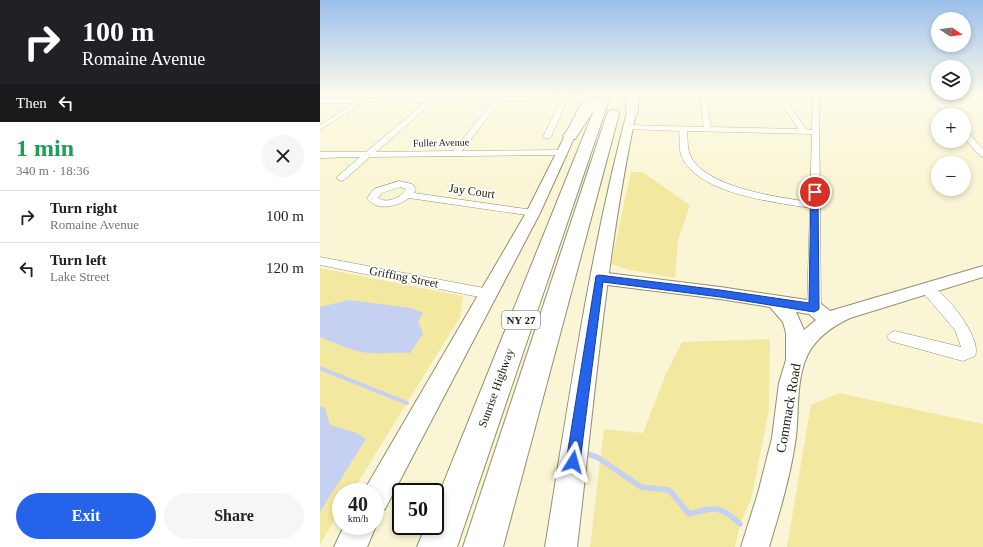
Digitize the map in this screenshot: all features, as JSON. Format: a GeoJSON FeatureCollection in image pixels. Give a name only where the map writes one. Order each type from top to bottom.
{"type":"FeatureCollection","features":[{"type":"Feature","properties":{"kind":"highway"},"geometry":{"type":"LineString","coordinates":[[566,144],[584,120]]}},
{"type":"Feature","properties":{"kind":"highway","name":"Sunrise Highway"},"geometry":{"type":"LineString","coordinates":[[437,547],[587,120]]}},
{"type":"Feature","properties":{"kind":"highway","name":"NY 27"},"geometry":{"type":"LineString","coordinates":[[483,547],[621,120]]}},
{"type":"Feature","properties":{"kind":"main road"},"geometry":{"type":"LineString","coordinates":[[561,547],[599,278],[611,205],[628,127],[627,120]]}},
{"type":"Feature","properties":{"kind":"main road"},"geometry":{"type":"LineString","coordinates":[[384,483],[533,214],[566,144]]}},
{"type":"Feature","properties":{"kind":"main road"},"geometry":{"type":"LineString","coordinates":[[350,547],[356,535]]}},
{"type":"Feature","properties":{"kind":"street"},"geometry":{"type":"LineString","coordinates":[[320,128],[333,120]]}},
{"type":"Feature","properties":{"kind":"street"},"geometry":{"type":"LineString","coordinates":[[341,178],[409,120]]}},
{"type":"Feature","properties":{"kind":"street"},"geometry":{"type":"LineString","coordinates":[[456,153],[482,120]]}},
{"type":"Feature","properties":{"kind":"street"},"geometry":{"type":"LineString","coordinates":[[547,137],[555,120]]}},
{"type":"Feature","properties":{"kind":"street"},"geometry":{"type":"LineString","coordinates":[[706,120],[708,129]]}},
{"type":"Feature","properties":{"kind":"street"},"geometry":{"type":"LineString","coordinates":[[796,120],[803,131]]}},
{"type":"Feature","properties":{"kind":"street"},"geometry":{"type":"LineString","coordinates":[[814,308],[815,120]]}},
{"type":"Feature","properties":{"kind":"street"},"geometry":{"type":"LineString","coordinates":[[628,127],[815,132]]}},
{"type":"Feature","properties":{"kind":"street"},"geometry":{"type":"LineString","coordinates":[[684,129],[684,149],[686,157],[692,165],[708,177],[732,188],[752,194],[814,206]]}},
{"type":"Feature","properties":{"kind":"street"},"geometry":{"type":"LineString","coordinates":[[971,141],[983,154]]}},
{"type":"Feature","properties":{"kind":"street","name":"Fuller Avenue"},"geometry":{"type":"LineString","coordinates":[[320,155],[456,153],[566,144]]}},
{"type":"Feature","properties":{"kind":"street","name":"Jay Court"},"geometry":{"type":"LineString","coordinates":[[408,195],[533,214]]}},
{"type":"Feature","properties":{"kind":"street","name":"Griffing Street"},"geometry":{"type":"LineString","coordinates":[[320,260],[489,294]]}},
{"type":"Feature","properties":{"kind":"street","name":"Commack Road"},"geometry":{"type":"LineString","coordinates":[[755,547],[780,455],[791,379],[795,363],[800,350],[810,335],[828,320],[844,313],[983,271]]}},
{"type":"Feature","properties":{"kind":"street"},"geometry":{"type":"LineString","coordinates":[[599,278],[774,301],[814,308],[828,320]]}},
{"type":"Feature","properties":{"kind":"street"},"geometry":{"type":"LineString","coordinates":[[895,337],[962,354],[969,351],[970,343],[956,321],[926,288]]}},
{"type":"Feature","properties":{"kind":"street"},"geometry":{"type":"LineString","coordinates":[[774,301],[788,312],[794,324],[795,363]]}},
{"type":"Feature","properties":{"kind":"shaded area"},"geometry":{"type":"Polygon","coordinates":[[[631,172],[642,172],[690,205],[678,240],[675,278],[630,270],[611,264],[631,172]]]}},
{"type":"Feature","properties":{"kind":"shaded area"},"geometry":{"type":"Polygon","coordinates":[[[320,268],[463,296],[460,317],[358,483],[332,483],[332,525],[320,544],[320,268]]]}},
{"type":"Feature","properties":{"kind":"shaded area"},"geometry":{"type":"Polygon","coordinates":[[[770,339],[769,410],[751,500],[740,524],[735,547],[590,547],[604,429],[643,433],[665,376],[682,342],[770,339]]]}},
{"type":"Feature","properties":{"kind":"shaded area"},"geometry":{"type":"Polygon","coordinates":[[[839,393],[983,424],[983,547],[787,547],[811,405],[839,393]]]}},
{"type":"Feature","properties":{"kind":"water"},"geometry":{"type":"Polygon","coordinates":[[[349,300],[411,308],[423,313],[418,322],[423,334],[410,353],[375,353],[357,351],[320,337],[320,307],[349,300]]]}},
{"type":"Feature","properties":{"kind":"water"},"geometry":{"type":"Polygon","coordinates":[[[320,406],[325,408],[330,425],[354,432],[366,439],[338,483],[332,483],[332,493],[320,512],[320,406]]]}},
{"type":"Feature","properties":{"kind":"waterway"},"geometry":{"type":"LineString","coordinates":[[320,368],[407,403]]}},
{"type":"Feature","properties":{"kind":"waterway"},"geometry":{"type":"LineString","coordinates":[[587,454],[597,457],[641,487],[669,490],[689,514],[717,509],[728,513],[740,524]]}},
{"type":"Feature","properties":{"kind":"route"},"geometry":{"type":"LineString","coordinates":[[573,462],[599,278],[720,293],[814,308],[815,192]]}}]}
